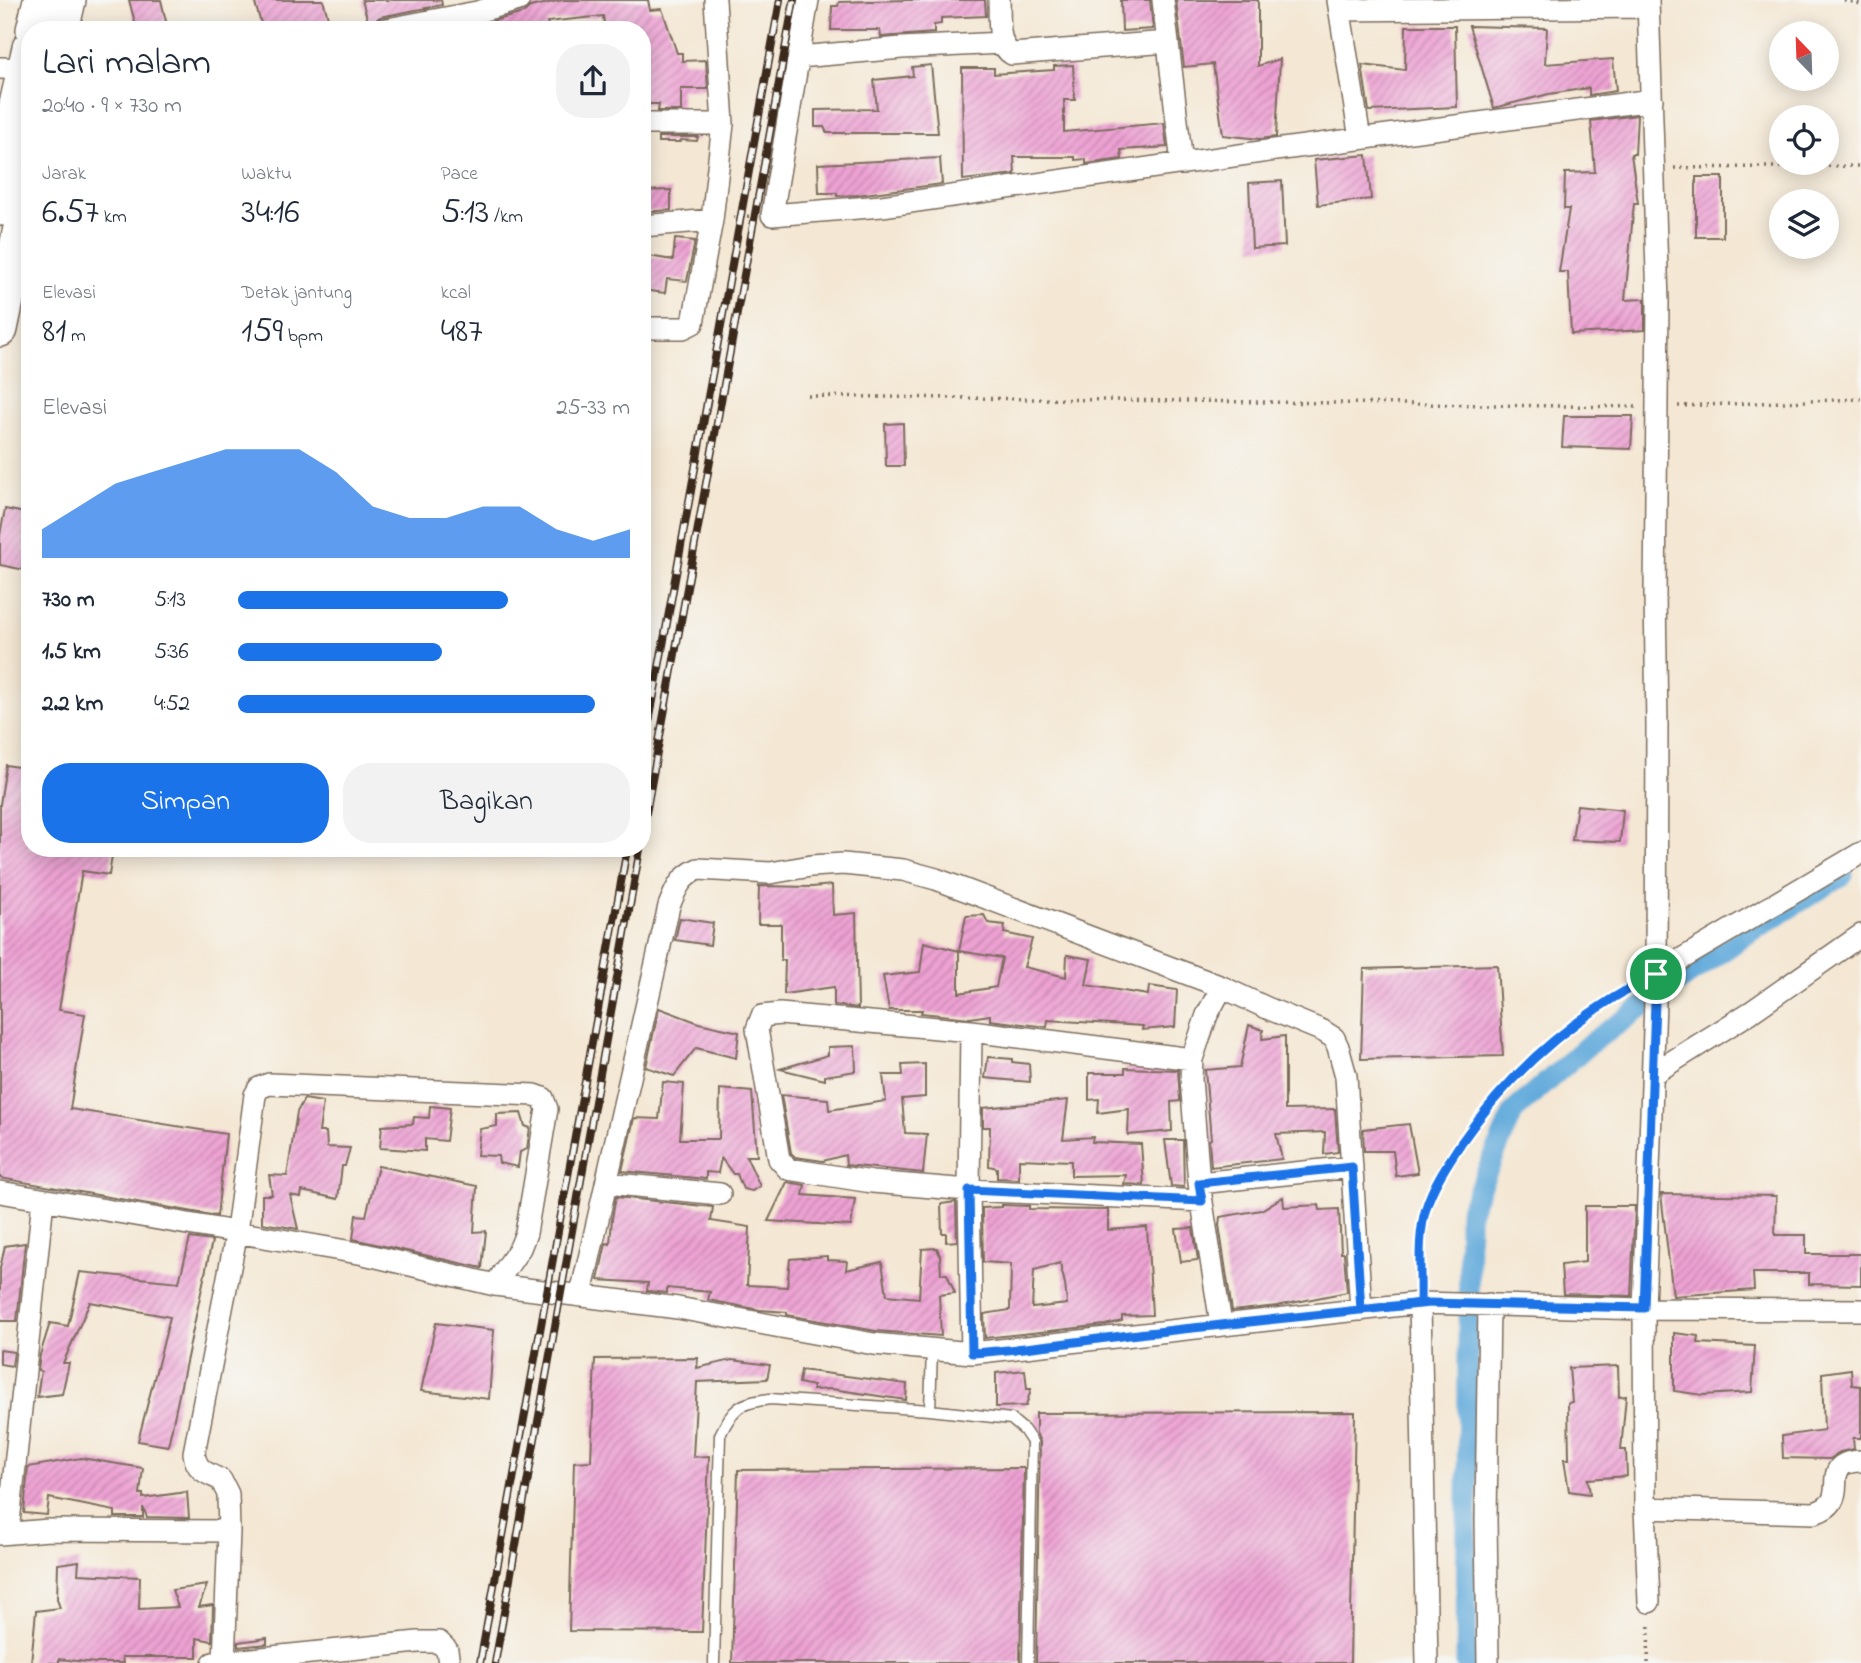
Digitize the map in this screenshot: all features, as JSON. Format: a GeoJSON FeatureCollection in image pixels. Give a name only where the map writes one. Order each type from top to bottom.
{"type":"FeatureCollection","features":[{"type":"Feature","properties":{"kind":"highway"},"geometry":{"type":"LineString","coordinates":[[36,21],[41,0]]}},
{"type":"Feature","properties":{"kind":"highway"},"geometry":{"type":"LineString","coordinates":[[63,21],[68,0]]}},
{"type":"Feature","properties":{"kind":"highway"},"geometry":{"type":"LineString","coordinates":[[0,329],[10,226],[8,110],[18,61]]}},
{"type":"Feature","properties":{"kind":"highway"},"geometry":{"type":"LineString","coordinates":[[10,226],[21,204]]}},
{"type":"Feature","properties":{"kind":"street"},"geometry":{"type":"LineString","coordinates":[[436,21],[478,14],[519,0]]}},
{"type":"Feature","properties":{"kind":"street"},"geometry":{"type":"LineString","coordinates":[[651,328],[683,328],[693,323],[712,220],[723,124],[715,0]]}},
{"type":"Feature","properties":{"kind":"street"},"geometry":{"type":"LineString","coordinates":[[808,0],[772,215],[882,206],[1652,100]]}},
{"type":"Feature","properties":{"kind":"street"},"geometry":{"type":"LineString","coordinates":[[999,0],[1002,43],[1006,51],[1012,54],[1168,42]]}},
{"type":"Feature","properties":{"kind":"street"},"geometry":{"type":"LineString","coordinates":[[1163,0],[1182,164]]}},
{"type":"Feature","properties":{"kind":"street"},"geometry":{"type":"LineString","coordinates":[[1360,139],[1339,5],[1648,3],[1658,267],[1655,580],[1656,983],[1644,1308],[1645,1507],[1649,1602]]}},
{"type":"Feature","properties":{"kind":"street"},"geometry":{"type":"LineString","coordinates":[[799,57],[1002,43]]}},
{"type":"Feature","properties":{"kind":"street"},"geometry":{"type":"LineString","coordinates":[[651,124],[723,124]]}},
{"type":"Feature","properties":{"kind":"street"},"geometry":{"type":"LineString","coordinates":[[651,225],[712,220]]}},
{"type":"Feature","properties":{"kind":"street"},"geometry":{"type":"LineString","coordinates":[[1656,983],[1861,853]]}},
{"type":"Feature","properties":{"kind":"street"},"geometry":{"type":"LineString","coordinates":[[581,1294],[669,906],[681,880],[698,869],[770,873],[843,864],[903,870],[970,890],[1222,987],[1334,1038],[1344,1061],[1346,1076],[1361,1310]]}},
{"type":"Feature","properties":{"kind":"street"},"geometry":{"type":"LineString","coordinates":[[1654,1073],[1751,1012],[1861,935]]}},
{"type":"Feature","properties":{"kind":"street"},"geometry":{"type":"LineString","coordinates":[[1221,1324],[1201,1192],[1191,1102],[1192,1059],[1207,1015],[1222,987]]}},
{"type":"Feature","properties":{"kind":"street"},"geometry":{"type":"LineString","coordinates":[[1192,1059],[971,1031],[770,1014],[762,1016],[757,1028],[779,1158],[788,1169],[872,1182],[969,1190],[1201,1192],[1352,1167]]}},
{"type":"Feature","properties":{"kind":"street"},"geometry":{"type":"LineString","coordinates":[[971,1031],[969,1190],[972,1353]]}},
{"type":"Feature","properties":{"kind":"street"},"geometry":{"type":"LineString","coordinates":[[449,1663],[447,1650],[439,1642],[219,1662],[229,1531],[226,1486],[221,1480],[199,1468],[194,1454],[237,1231],[255,1095],[264,1085],[535,1095],[543,1098],[547,1109],[526,1233],[520,1248],[495,1284]]}},
{"type":"Feature","properties":{"kind":"street"},"geometry":{"type":"LineString","coordinates":[[606,1183],[720,1194]]}},
{"type":"Feature","properties":{"kind":"street"},"geometry":{"type":"LineString","coordinates":[[0,1192],[364,1254],[495,1284],[678,1308],[874,1344],[972,1353],[1425,1303],[1861,1310]]}},
{"type":"Feature","properties":{"kind":"street"},"geometry":{"type":"LineString","coordinates":[[43,1200],[4,1533],[50,1530],[229,1531]]}},
{"type":"Feature","properties":{"kind":"street"},"geometry":{"type":"LineString","coordinates":[[1425,1303],[1427,1663]]}},
{"type":"Feature","properties":{"kind":"street"},"geometry":{"type":"LineString","coordinates":[[1485,1304],[1488,1663]]}},
{"type":"Feature","properties":{"kind":"street"},"geometry":{"type":"LineString","coordinates":[[1645,1507],[1814,1513],[1830,1506],[1834,1500],[1840,1466],[1861,1461]]}},
{"type":"Feature","properties":{"kind":"lane"},"geometry":{"type":"LineString","coordinates":[[930,1410],[933,1349]]}},
{"type":"Feature","properties":{"kind":"lane"},"geometry":{"type":"LineString","coordinates":[[714,1663],[720,1435],[729,1418],[746,1402],[770,1399],[930,1410],[1011,1419],[1018,1423],[1032,1442],[1028,1663]]}},
{"type":"Feature","properties":{"kind":"path"},"geometry":{"type":"LineString","coordinates":[[1844,0],[1861,4]]}},
{"type":"Feature","properties":{"kind":"path"},"geometry":{"type":"LineString","coordinates":[[1654,168],[1861,166]]}},
{"type":"Feature","properties":{"kind":"path"},"geometry":{"type":"LineString","coordinates":[[712,220],[772,215]]}},
{"type":"Feature","properties":{"kind":"path"},"geometry":{"type":"LineString","coordinates":[[808,396],[1658,407],[1861,400]]}},
{"type":"Feature","properties":{"kind":"path"},"geometry":{"type":"LineString","coordinates":[[1425,1303],[1422,1238],[1426,1208],[1442,1173],[1474,1125],[1506,1086],[1555,1039],[1616,995],[1656,983]]}},
{"type":"Feature","properties":{"kind":"path"},"geometry":{"type":"LineString","coordinates":[[1647,1663],[1649,1602]]}},
{"type":"Feature","properties":{"kind":"building"},"geometry":{"type":"Polygon","coordinates":[[[129,0],[161,0],[166,21],[135,21],[129,0]]]}},
{"type":"Feature","properties":{"kind":"building"},"geometry":{"type":"Polygon","coordinates":[[[254,0],[323,0],[329,21],[260,21],[254,0]]]}},
{"type":"Feature","properties":{"kind":"building"},"geometry":{"type":"Polygon","coordinates":[[[362,0],[441,0],[442,5],[368,21],[362,0]]]}},
{"type":"Feature","properties":{"kind":"building"},"geometry":{"type":"Polygon","coordinates":[[[562,0],[648,0],[650,10],[662,9],[677,53],[682,53],[682,61],[706,60],[708,89],[681,89],[681,111],[658,111],[659,104],[651,104],[651,21],[604,21],[603,16],[556,21],[493,21],[523,13],[530,7],[562,0]]]}},
{"type":"Feature","properties":{"kind":"building"},"geometry":{"type":"Polygon","coordinates":[[[985,0],[986,16],[941,18],[941,24],[934,25],[934,33],[881,37],[880,30],[831,30],[832,6],[838,6],[839,2],[985,0]]]}},
{"type":"Feature","properties":{"kind":"building"},"geometry":{"type":"Polygon","coordinates":[[[1121,0],[1150,0],[1153,29],[1122,31],[1121,0]]]}},
{"type":"Feature","properties":{"kind":"building"},"geometry":{"type":"Polygon","coordinates":[[[1176,0],[1258,0],[1258,66],[1280,59],[1276,137],[1260,139],[1223,135],[1213,64],[1184,67],[1176,0]]]}},
{"type":"Feature","properties":{"kind":"building"},"geometry":{"type":"Polygon","coordinates":[[[1406,26],[1455,26],[1457,107],[1369,111],[1362,65],[1405,70],[1406,26]]]}},
{"type":"Feature","properties":{"kind":"building"},"geometry":{"type":"Polygon","coordinates":[[[1469,26],[1547,28],[1545,64],[1613,59],[1616,91],[1589,95],[1589,88],[1549,94],[1494,108],[1469,26]]]}},
{"type":"Feature","properties":{"kind":"building"},"geometry":{"type":"Polygon","coordinates":[[[931,65],[938,133],[827,133],[824,127],[815,127],[815,110],[877,109],[874,80],[913,76],[912,67],[931,65]]]}},
{"type":"Feature","properties":{"kind":"building"},"geometry":{"type":"Polygon","coordinates":[[[1073,65],[1075,100],[1064,100],[1064,132],[1164,123],[1167,147],[1121,150],[1122,159],[1086,164],[1086,159],[1075,160],[1075,157],[1014,157],[1015,174],[963,180],[962,68],[994,68],[994,74],[1054,70],[1054,66],[1073,65]]]}},
{"type":"Feature","properties":{"kind":"building"},"geometry":{"type":"Polygon","coordinates":[[[1637,115],[1635,154],[1631,154],[1638,203],[1634,203],[1625,300],[1645,299],[1645,330],[1571,334],[1568,272],[1559,272],[1569,209],[1564,209],[1565,173],[1595,172],[1591,121],[1637,115]]]}},
{"type":"Feature","properties":{"kind":"building"},"geometry":{"type":"Polygon","coordinates":[[[658,137],[698,137],[697,141],[658,142],[658,137]]]}},
{"type":"Feature","properties":{"kind":"building"},"geometry":{"type":"Polygon","coordinates":[[[1367,155],[1371,199],[1318,205],[1314,160],[1367,155]]]}},
{"type":"Feature","properties":{"kind":"building"},"geometry":{"type":"Polygon","coordinates":[[[940,158],[942,184],[857,195],[819,193],[818,164],[940,158]]]}},
{"type":"Feature","properties":{"kind":"building"},"geometry":{"type":"Polygon","coordinates":[[[1696,177],[1723,177],[1723,237],[1696,237],[1696,177]]]}},
{"type":"Feature","properties":{"kind":"building"},"geometry":{"type":"Polygon","coordinates":[[[1282,181],[1285,246],[1252,248],[1249,183],[1282,181]]]}},
{"type":"Feature","properties":{"kind":"building"},"geometry":{"type":"Polygon","coordinates":[[[671,190],[671,210],[651,211],[651,191],[671,190]]]}},
{"type":"Feature","properties":{"kind":"building"},"geometry":{"type":"Polygon","coordinates":[[[675,239],[695,241],[687,281],[667,279],[665,293],[651,291],[651,256],[673,260],[675,239]]]}},
{"type":"Feature","properties":{"kind":"building"},"geometry":{"type":"Polygon","coordinates":[[[1564,416],[1633,416],[1631,449],[1562,447],[1564,416]]]}},
{"type":"Feature","properties":{"kind":"building"},"geometry":{"type":"Polygon","coordinates":[[[903,423],[904,466],[886,466],[885,424],[903,423]]]}},
{"type":"Feature","properties":{"kind":"building"},"geometry":{"type":"Polygon","coordinates":[[[5,509],[21,512],[21,569],[0,565],[0,535],[5,509]]]}},
{"type":"Feature","properties":{"kind":"building"},"geometry":{"type":"Polygon","coordinates":[[[6,765],[21,768],[21,857],[112,857],[109,875],[82,871],[59,1010],[85,1014],[70,1109],[226,1134],[217,1216],[0,1178],[0,804],[6,765]]]}},
{"type":"Feature","properties":{"kind":"building"},"geometry":{"type":"Polygon","coordinates":[[[1577,805],[1623,810],[1620,842],[1572,840],[1577,805]]]}},
{"type":"Feature","properties":{"kind":"building"},"geometry":{"type":"Polygon","coordinates":[[[832,885],[833,915],[856,913],[858,1008],[834,1005],[834,987],[784,994],[785,960],[781,960],[781,924],[758,924],[759,886],[832,885]]]}},
{"type":"Feature","properties":{"kind":"building"},"geometry":{"type":"Polygon","coordinates":[[[984,915],[988,923],[1005,925],[1004,933],[1032,939],[1024,967],[1066,977],[1067,955],[1091,959],[1086,985],[1148,995],[1149,986],[1177,990],[1175,1027],[1142,1030],[1143,1026],[1048,1020],[1047,1027],[990,1020],[990,1015],[970,1018],[921,1013],[922,1010],[889,1010],[883,976],[920,972],[924,942],[959,951],[966,916],[984,915]],[[959,951],[959,993],[996,987],[1002,958],[959,951]]]}},
{"type":"Feature","properties":{"kind":"building"},"geometry":{"type":"Polygon","coordinates":[[[680,918],[713,923],[710,945],[675,940],[680,918]]]}},
{"type":"Feature","properties":{"kind":"building"},"geometry":{"type":"Polygon","coordinates":[[[1497,965],[1503,1056],[1361,1059],[1364,969],[1497,965]]]}},
{"type":"Feature","properties":{"kind":"building"},"geometry":{"type":"Polygon","coordinates":[[[659,1008],[699,1023],[739,1032],[736,1058],[696,1048],[674,1076],[646,1067],[659,1008]]]}},
{"type":"Feature","properties":{"kind":"building"},"geometry":{"type":"Polygon","coordinates":[[[1249,1025],[1263,1030],[1262,1039],[1285,1036],[1285,1110],[1335,1109],[1338,1152],[1324,1154],[1325,1132],[1276,1134],[1282,1159],[1211,1167],[1205,1070],[1240,1067],[1249,1025]]]}},
{"type":"Feature","properties":{"kind":"building"},"geometry":{"type":"Polygon","coordinates":[[[855,1046],[856,1071],[825,1076],[825,1080],[780,1069],[828,1055],[828,1047],[855,1046]]]}},
{"type":"Feature","properties":{"kind":"building"},"geometry":{"type":"Polygon","coordinates":[[[988,1057],[1029,1064],[1030,1082],[985,1078],[988,1057]]]}},
{"type":"Feature","properties":{"kind":"building"},"geometry":{"type":"Polygon","coordinates":[[[925,1064],[925,1097],[902,1099],[905,1133],[927,1134],[923,1173],[846,1165],[845,1155],[823,1161],[795,1157],[791,1153],[781,1095],[828,1099],[829,1110],[886,1101],[883,1075],[903,1075],[902,1065],[925,1064]]]}},
{"type":"Feature","properties":{"kind":"building"},"geometry":{"type":"Polygon","coordinates":[[[1125,1068],[1178,1070],[1180,1101],[1171,1102],[1172,1131],[1128,1135],[1129,1109],[1098,1113],[1099,1099],[1089,1100],[1089,1073],[1125,1073],[1125,1068]]]}},
{"type":"Feature","properties":{"kind":"building"},"geometry":{"type":"Polygon","coordinates":[[[663,1082],[684,1084],[680,1139],[719,1139],[720,1089],[752,1092],[757,1156],[746,1156],[760,1186],[752,1191],[743,1189],[737,1174],[733,1174],[721,1158],[718,1173],[706,1172],[706,1179],[622,1171],[634,1118],[659,1119],[663,1082]]]}},
{"type":"Feature","properties":{"kind":"building"},"geometry":{"type":"Polygon","coordinates":[[[304,1099],[323,1102],[319,1132],[326,1132],[327,1147],[350,1148],[345,1166],[342,1166],[338,1199],[302,1191],[301,1197],[290,1195],[298,1229],[262,1223],[262,1195],[272,1195],[269,1175],[287,1176],[297,1112],[304,1099]]]}},
{"type":"Feature","properties":{"kind":"building"},"geometry":{"type":"Polygon","coordinates":[[[1068,1100],[1063,1139],[1093,1137],[1092,1142],[1141,1144],[1144,1185],[1124,1184],[1126,1175],[1071,1176],[1071,1161],[1019,1159],[1019,1179],[997,1178],[997,1168],[989,1166],[990,1127],[983,1127],[983,1108],[1068,1100]]]}},
{"type":"Feature","properties":{"kind":"building"},"geometry":{"type":"Polygon","coordinates":[[[430,1106],[450,1108],[446,1141],[425,1139],[425,1151],[380,1148],[382,1126],[413,1124],[414,1117],[429,1118],[430,1106]]]}},
{"type":"Feature","properties":{"kind":"building"},"geometry":{"type":"Polygon","coordinates":[[[521,1113],[525,1126],[530,1128],[527,1149],[520,1152],[518,1167],[499,1163],[498,1156],[477,1155],[480,1129],[497,1126],[497,1114],[521,1113]]]}},
{"type":"Feature","properties":{"kind":"building"},"geometry":{"type":"Polygon","coordinates":[[[1409,1124],[1418,1173],[1396,1176],[1393,1151],[1364,1151],[1363,1129],[1409,1124]]]}},
{"type":"Feature","properties":{"kind":"building"},"geometry":{"type":"Polygon","coordinates":[[[1165,1140],[1183,1140],[1184,1187],[1171,1186],[1165,1140]]]}},
{"type":"Feature","properties":{"kind":"building"},"geometry":{"type":"Polygon","coordinates":[[[378,1166],[477,1186],[474,1232],[486,1231],[482,1268],[353,1239],[356,1215],[366,1216],[378,1166]]]}},
{"type":"Feature","properties":{"kind":"building"},"geometry":{"type":"Polygon","coordinates":[[[787,1182],[805,1185],[803,1195],[855,1199],[851,1226],[768,1221],[787,1182]]]}},
{"type":"Feature","properties":{"kind":"building"},"geometry":{"type":"Polygon","coordinates":[[[1661,1194],[1776,1196],[1775,1235],[1806,1235],[1806,1254],[1861,1254],[1861,1285],[1809,1284],[1809,1273],[1753,1273],[1754,1290],[1673,1296],[1661,1194]]]}},
{"type":"Feature","properties":{"kind":"building"},"geometry":{"type":"Polygon","coordinates":[[[616,1197],[713,1207],[711,1221],[750,1227],[747,1285],[787,1287],[790,1259],[827,1256],[827,1260],[847,1261],[846,1270],[882,1262],[887,1295],[919,1298],[922,1249],[937,1248],[941,1274],[947,1274],[955,1293],[939,1295],[941,1336],[876,1331],[787,1315],[787,1312],[760,1310],[708,1300],[710,1292],[667,1288],[667,1293],[647,1291],[648,1283],[598,1280],[606,1243],[610,1244],[616,1197]]]}},
{"type":"Feature","properties":{"kind":"building"},"geometry":{"type":"Polygon","coordinates":[[[1283,1197],[1284,1207],[1319,1205],[1320,1210],[1339,1209],[1341,1253],[1344,1253],[1347,1292],[1277,1306],[1232,1311],[1220,1217],[1261,1210],[1283,1197]]]}},
{"type":"Feature","properties":{"kind":"building"},"geometry":{"type":"Polygon","coordinates":[[[956,1202],[957,1241],[946,1242],[946,1233],[942,1233],[941,1204],[956,1202]]]}},
{"type":"Feature","properties":{"kind":"building"},"geometry":{"type":"Polygon","coordinates":[[[1585,1206],[1635,1206],[1631,1296],[1563,1294],[1561,1265],[1585,1262],[1585,1206]]]}},
{"type":"Feature","properties":{"kind":"building"},"geometry":{"type":"Polygon","coordinates":[[[982,1208],[1108,1210],[1108,1230],[1147,1227],[1152,1315],[1122,1316],[1122,1321],[1105,1325],[985,1338],[984,1314],[1010,1310],[1011,1264],[983,1262],[982,1208]],[[1060,1263],[1034,1270],[1032,1308],[1067,1304],[1060,1263]]]}},
{"type":"Feature","properties":{"kind":"building"},"geometry":{"type":"Polygon","coordinates":[[[1193,1228],[1198,1260],[1181,1262],[1176,1229],[1193,1228]]]}},
{"type":"Feature","properties":{"kind":"building"},"geometry":{"type":"Polygon","coordinates":[[[190,1238],[212,1241],[168,1446],[138,1441],[170,1317],[90,1302],[63,1363],[69,1363],[62,1394],[37,1397],[41,1371],[38,1370],[40,1355],[50,1323],[68,1326],[80,1272],[179,1282],[190,1238]]]}},
{"type":"Feature","properties":{"kind":"building"},"geometry":{"type":"Polygon","coordinates":[[[25,1243],[17,1321],[0,1321],[0,1268],[5,1246],[25,1243]]]}},
{"type":"Feature","properties":{"kind":"building"},"geometry":{"type":"Polygon","coordinates":[[[436,1323],[494,1330],[489,1399],[421,1391],[436,1323]]]}},
{"type":"Feature","properties":{"kind":"building"},"geometry":{"type":"Polygon","coordinates":[[[1674,1333],[1699,1336],[1698,1343],[1755,1346],[1752,1392],[1703,1395],[1674,1391],[1674,1333]]]}},
{"type":"Feature","properties":{"kind":"building"},"geometry":{"type":"Polygon","coordinates":[[[0,1350],[14,1352],[12,1366],[0,1364],[0,1350]]]}},
{"type":"Feature","properties":{"kind":"building"},"geometry":{"type":"Polygon","coordinates":[[[698,1358],[697,1368],[732,1360],[770,1365],[767,1379],[697,1382],[693,1457],[709,1456],[702,1632],[569,1631],[574,1462],[591,1461],[595,1359],[698,1358]]]}},
{"type":"Feature","properties":{"kind":"building"},"geometry":{"type":"Polygon","coordinates":[[[1618,1366],[1619,1397],[1626,1396],[1621,1450],[1626,1450],[1627,1476],[1588,1479],[1590,1494],[1569,1491],[1564,1459],[1569,1459],[1568,1403],[1572,1402],[1569,1368],[1618,1366]]]}},
{"type":"Feature","properties":{"kind":"building"},"geometry":{"type":"Polygon","coordinates":[[[1851,1369],[1852,1385],[1861,1386],[1861,1438],[1853,1438],[1854,1449],[1840,1452],[1830,1459],[1783,1458],[1782,1436],[1824,1430],[1822,1373],[1851,1369]]]}},
{"type":"Feature","properties":{"kind":"building"},"geometry":{"type":"Polygon","coordinates":[[[801,1370],[907,1384],[906,1400],[832,1389],[813,1390],[813,1386],[799,1383],[801,1370]]]}},
{"type":"Feature","properties":{"kind":"building"},"geometry":{"type":"Polygon","coordinates":[[[1025,1370],[1027,1389],[1031,1389],[1026,1406],[996,1407],[996,1373],[1025,1370]]]}},
{"type":"Feature","properties":{"kind":"building"},"geometry":{"type":"Polygon","coordinates":[[[1355,1412],[1350,1663],[1036,1663],[1040,1442],[1036,1433],[1036,1413],[1355,1412]]]}},
{"type":"Feature","properties":{"kind":"building"},"geometry":{"type":"Polygon","coordinates":[[[81,1458],[143,1468],[140,1494],[143,1494],[143,1498],[187,1492],[189,1518],[147,1517],[143,1507],[143,1517],[115,1517],[115,1511],[49,1498],[47,1515],[24,1513],[28,1467],[81,1458]]]}},
{"type":"Feature","properties":{"kind":"building"},"geometry":{"type":"Polygon","coordinates":[[[1024,1468],[1020,1663],[732,1663],[738,1470],[1024,1468]]]}},
{"type":"Feature","properties":{"kind":"building"},"geometry":{"type":"Polygon","coordinates":[[[79,1561],[78,1574],[140,1577],[139,1609],[178,1607],[172,1590],[207,1585],[199,1607],[213,1605],[212,1641],[197,1638],[197,1657],[122,1657],[123,1663],[59,1659],[59,1663],[31,1663],[36,1611],[60,1608],[57,1599],[58,1564],[79,1561]]]}},
{"type":"Feature","properties":{"kind":"building"},"geometry":{"type":"Polygon","coordinates":[[[267,1638],[267,1644],[238,1647],[238,1642],[267,1638]]]}},
{"type":"Feature","properties":{"kind":"waterway"},"geometry":{"type":"LineString","coordinates":[[1466,1663],[1469,1212],[1514,1111],[1588,1045],[1752,931],[1843,875]]}},
{"type":"Feature","properties":{"kind":"railway"},"geometry":{"type":"LineString","coordinates":[[651,711],[780,0]]}},
{"type":"Feature","properties":{"kind":"railway"},"geometry":{"type":"LineString","coordinates":[[651,786],[794,0]]}},
{"type":"Feature","properties":{"kind":"railway"},"geometry":{"type":"LineString","coordinates":[[480,1663],[626,857]]}},
{"type":"Feature","properties":{"kind":"railway"},"geometry":{"type":"LineString","coordinates":[[495,1663],[639,857]]}},
{"type":"Feature","properties":{"kind":"route"},"geometry":{"type":"LineString","coordinates":[[1656,974],[1616,995],[1555,1039],[1506,1086],[1474,1125],[1442,1173],[1426,1208],[1422,1238],[1420,1303],[1361,1310],[1221,1324],[1049,1346],[972,1353],[969,1190],[1202,1201],[1199,1183],[1352,1167],[1361,1310],[1430,1303],[1644,1308],[1656,974]]}}]}
